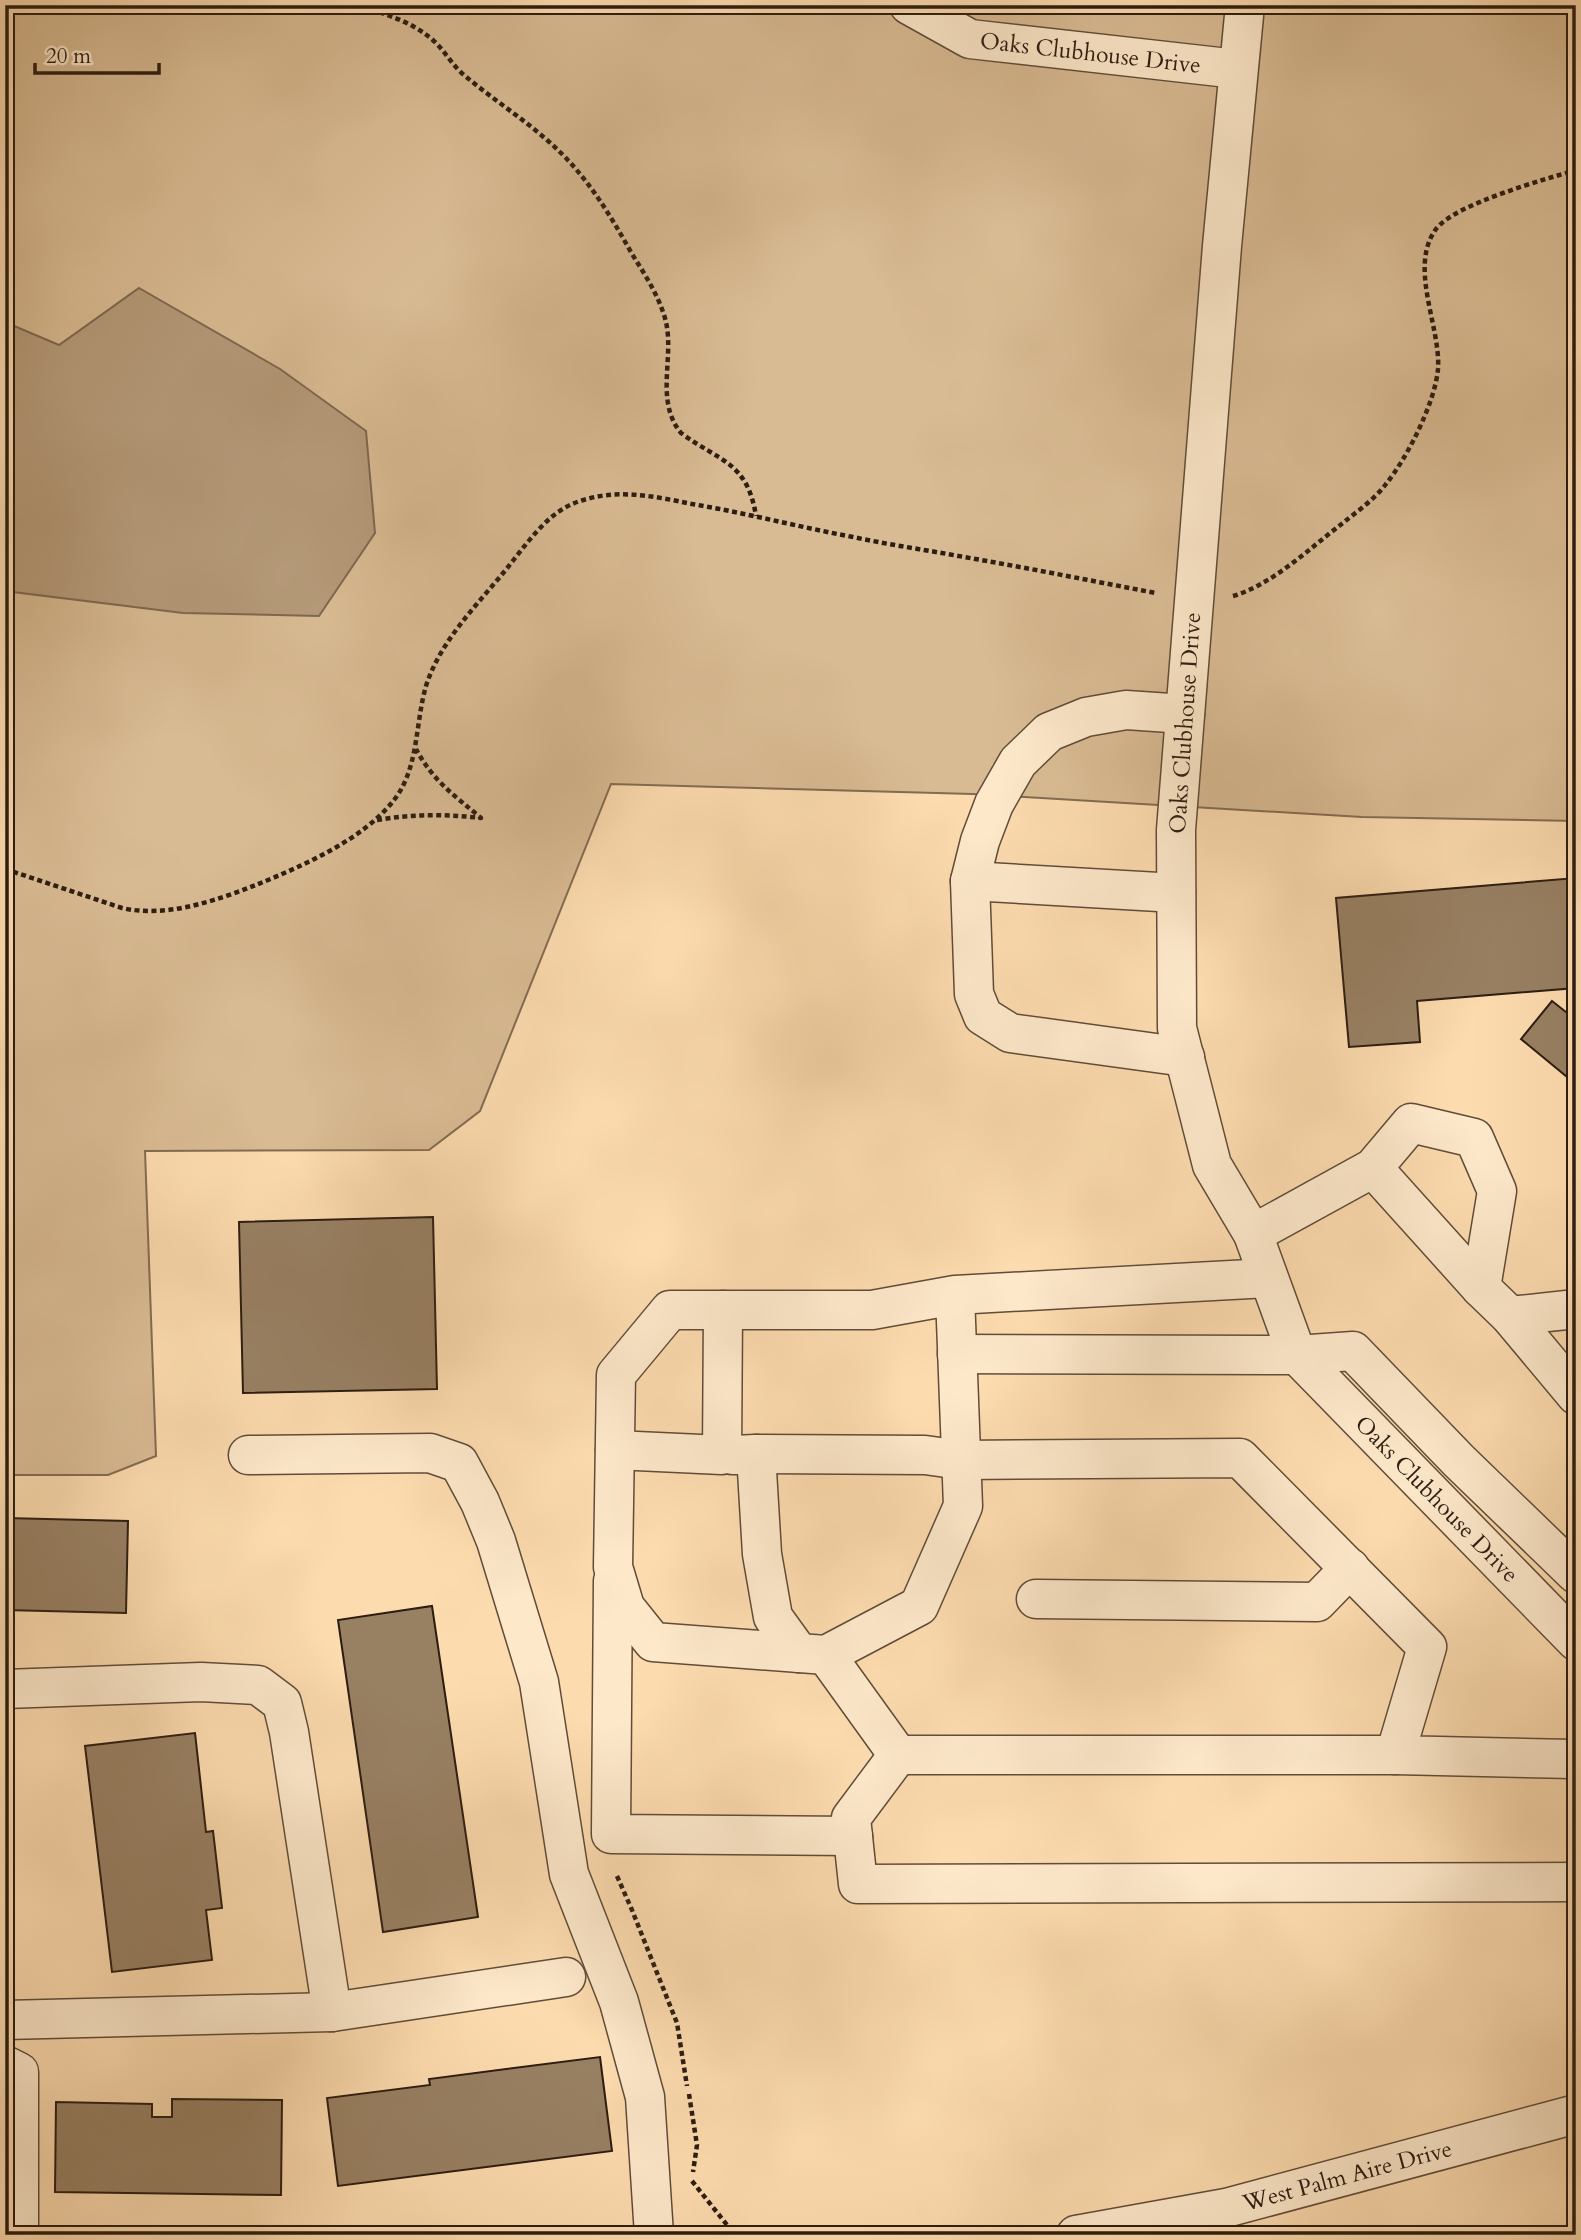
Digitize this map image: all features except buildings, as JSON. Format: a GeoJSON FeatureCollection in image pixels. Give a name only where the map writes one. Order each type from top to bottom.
{"type":"FeatureCollection","features":[{"type":"Feature","properties":{"kind":"street","name":"Oaks Clubhouse Drive"},"geometry":{"type":"LineString","coordinates":[[909,5],[970,39],[1237,69]]}},
{"type":"Feature","properties":{"kind":"street","name":"Oaks Clubhouse Drive"},"geometry":{"type":"LineString","coordinates":[[1245,5],[1237,69],[1175,830],[1177,1028],[1212,1165],[1254,1234],[1297,1355],[1576,1641]]}},
{"type":"Feature","properties":{"kind":"street"},"geometry":{"type":"LineString","coordinates":[[1185,714],[1126,710],[1086,717],[1049,732],[1018,762],[994,804],[980,841],[970,881],[974,993],[983,1016],[1010,1033],[1185,1057]]}},
{"type":"Feature","properties":{"kind":"street"},"geometry":{"type":"LineString","coordinates":[[970,881],[1176,893]]}},
{"type":"Feature","properties":{"kind":"street"},"geometry":{"type":"LineString","coordinates":[[1254,1234],[1373,1168],[1411,1123],[1474,1138],[1497,1191],[1481,1288]]}},
{"type":"Feature","properties":{"kind":"street"},"geometry":{"type":"LineString","coordinates":[[1373,1168],[1481,1288],[1510,1316],[1576,1395]]}},
{"type":"Feature","properties":{"kind":"street"},"geometry":{"type":"LineString","coordinates":[[853,1836],[611,1834],[616,1375],[670,1310],[872,1310],[955,1294],[1268,1278]]}},
{"type":"Feature","properties":{"kind":"street"},"geometry":{"type":"LineString","coordinates":[[613,1567],[625,1607],[653,1642],[813,1654],[919,1606],[963,1506],[955,1294]]}},
{"type":"Feature","properties":{"kind":"street"},"geometry":{"type":"LineString","coordinates":[[1510,1316],[1576,1309]]}},
{"type":"Feature","properties":{"kind":"street"},"geometry":{"type":"LineString","coordinates":[[723,1310],[739,1455],[762,1554],[773,1617],[813,1654],[898,1755],[1395,1755],[1575,1759]]}},
{"type":"Feature","properties":{"kind":"street","name":"Oaks Clubhouse Drive"},"geometry":{"type":"LineString","coordinates":[[1297,1355],[1353,1351],[1459,1461],[1576,1574]]}},
{"type":"Feature","properties":{"kind":"street"},"geometry":{"type":"LineString","coordinates":[[957,1354],[1297,1355]]}},
{"type":"Feature","properties":{"kind":"street"},"geometry":{"type":"LineString","coordinates":[[615,1450],[739,1455],[925,1455],[961,1460],[1240,1458],[1427,1647],[1395,1755]]}},
{"type":"Feature","properties":{"kind":"street"},"geometry":{"type":"LineString","coordinates":[[248,1455],[430,1453],[459,1463],[480,1502],[496,1541],[539,1682],[569,1874],[620,2001],[645,2097],[654,2235]]}},
{"type":"Feature","properties":{"kind":"street"},"geometry":{"type":"LineString","coordinates":[[1036,1599],[1317,1602],[1350,1568]]}},
{"type":"Feature","properties":{"kind":"street"},"geometry":{"type":"LineString","coordinates":[[5,1689],[201,1682],[258,1685],[282,1703],[289,1732],[332,2012]]}},
{"type":"Feature","properties":{"kind":"street"},"geometry":{"type":"LineString","coordinates":[[898,1755],[851,1818],[858,1884],[1576,1882]]}},
{"type":"Feature","properties":{"kind":"street"},"geometry":{"type":"LineString","coordinates":[[5,2020],[332,2012],[566,1977]]}},
{"type":"Feature","properties":{"kind":"street"},"geometry":{"type":"LineString","coordinates":[[5,2065],[19,2072],[19,2235]]}},
{"type":"Feature","properties":{"kind":"street","name":"West Palm Aire Drive"},"geometry":{"type":"LineString","coordinates":[[1076,2235],[1226,2208],[1576,2114]]}},
{"type":"Feature","properties":{"kind":"path"},"geometry":{"type":"LineString","coordinates":[[355,5],[394,17],[422,32],[464,75],[547,139],[580,171],[608,211],[652,287],[665,316],[668,342],[667,404],[674,424],[681,433],[744,478],[753,500],[755,516]]}},
{"type":"Feature","properties":{"kind":"path"},"geometry":{"type":"LineString","coordinates":[[5,869],[137,911],[178,908],[223,897],[265,881],[328,852],[355,836],[376,820],[396,799],[406,779],[415,748],[426,686],[445,646],[535,534],[556,513],[584,499],[601,495],[621,494],[667,499],[1194,601],[1218,601],[1239,594],[1300,557],[1385,487],[1398,469],[1429,409],[1435,389],[1438,351],[1425,277],[1425,258],[1435,230],[1459,211],[1576,170]]}},
{"type":"Feature","properties":{"kind":"path"},"geometry":{"type":"LineString","coordinates":[[376,820],[417,814],[481,818],[426,769],[415,748]]}},
{"type":"Feature","properties":{"kind":"shaded area"},"geometry":{"type":"Polygon","coordinates":[[[5,5],[1576,5],[1576,821],[1362,817],[973,794],[611,784],[480,1111],[429,1150],[145,1151],[156,1456],[108,1475],[5,1475],[5,5]]]}},
{"type":"Feature","properties":{"kind":"shaded area"},"geometry":{"type":"Polygon","coordinates":[[[139,288],[280,369],[366,431],[375,533],[319,616],[183,613],[5,591],[5,322],[59,345],[139,288]]]}}]}
